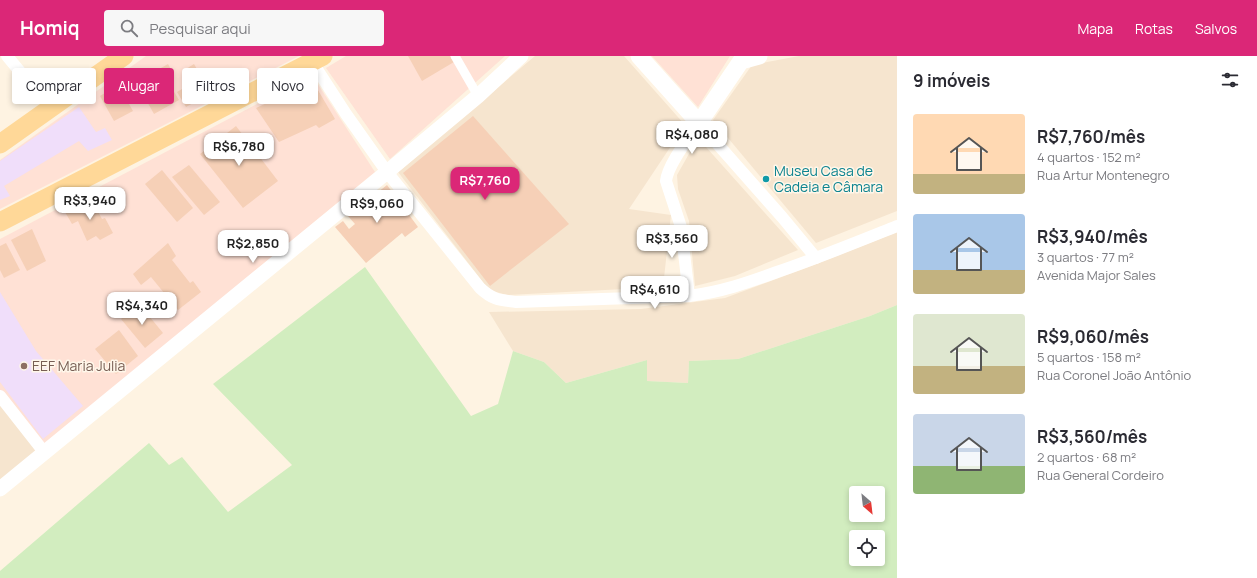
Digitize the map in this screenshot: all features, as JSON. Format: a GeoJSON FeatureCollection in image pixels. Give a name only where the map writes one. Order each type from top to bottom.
{"type":"FeatureCollection","features":[{"type":"Feature","properties":{"kind":"main road"},"geometry":{"type":"LineString","coordinates":[[0,144],[124,56]]}},
{"type":"Feature","properties":{"kind":"main road"},"geometry":{"type":"LineString","coordinates":[[639,56],[699,123],[743,58],[759,56]]}},
{"type":"Feature","properties":{"kind":"main road"},"geometry":{"type":"LineString","coordinates":[[0,222],[314,58]]}},
{"type":"Feature","properties":{"kind":"street"},"geometry":{"type":"LineString","coordinates":[[7,56],[50,108]]}},
{"type":"Feature","properties":{"kind":"street"},"geometry":{"type":"LineString","coordinates":[[455,56],[478,96]]}},
{"type":"Feature","properties":{"kind":"street"},"geometry":{"type":"LineString","coordinates":[[0,488],[387,172],[478,96],[521,56]]}},
{"type":"Feature","properties":{"kind":"street"},"geometry":{"type":"LineString","coordinates":[[314,58],[346,114],[387,172],[480,288],[489,296],[502,301],[516,302],[710,294],[731,289],[897,226]]}},
{"type":"Feature","properties":{"kind":"street"},"geometry":{"type":"LineString","coordinates":[[689,296],[680,227],[666,181],[667,174],[671,166],[699,123],[782,216],[816,258]]}},
{"type":"Feature","properties":{"kind":"street"},"geometry":{"type":"LineString","coordinates":[[0,396],[44,452]]}},
{"type":"Feature","properties":{"kind":"shaded area"},"geometry":{"type":"Polygon","coordinates":[[[146,56],[299,56],[276,68],[257,68],[257,77],[249,82],[249,68],[182,68],[182,104],[205,104],[0,209],[0,160],[79,104],[96,104],[96,92],[104,86],[104,104],[174,104],[174,68],[129,68],[146,56]]]}},
{"type":"Feature","properties":{"kind":"shaded area"},"geometry":{"type":"Polygon","coordinates":[[[346,56],[505,56],[390,159],[326,68],[346,56]]]}},
{"type":"Feature","properties":{"kind":"shaded area"},"geometry":{"type":"Polygon","coordinates":[[[535,56],[624,56],[685,125],[629,209],[671,215],[663,287],[507,295],[489,290],[398,172],[535,56]]]}},
{"type":"Feature","properties":{"kind":"shaded area"},"geometry":{"type":"Polygon","coordinates":[[[652,56],[730,56],[698,107],[652,56]]]}},
{"type":"Feature","properties":{"kind":"shaded area"},"geometry":{"type":"Polygon","coordinates":[[[799,56],[897,56],[897,211],[816,243],[713,120],[752,65],[799,56]]]}},
{"type":"Feature","properties":{"kind":"shaded area"},"geometry":{"type":"Polygon","coordinates":[[[318,84],[375,172],[42,446],[0,392],[0,239],[257,104],[318,104],[318,84]]]}},
{"type":"Feature","properties":{"kind":"shaded area"},"geometry":{"type":"Polygon","coordinates":[[[79,107],[96,132],[105,128],[112,140],[88,151],[79,141],[4,186],[10,196],[0,200],[0,161],[79,107]]]}},
{"type":"Feature","properties":{"kind":"shaded area"},"geometry":{"type":"Polygon","coordinates":[[[698,138],[798,250],[735,276],[695,286],[689,221],[678,189],[677,175],[698,138]]]}},
{"type":"Feature","properties":{"kind":"shaded area"},"geometry":{"type":"Polygon","coordinates":[[[897,232],[897,305],[870,316],[738,359],[689,361],[688,383],[646,381],[647,360],[566,383],[544,362],[513,351],[489,312],[641,309],[725,298],[897,232]]]}},
{"type":"Feature","properties":{"kind":"shaded area","name":"EEF Maria Julia"},"geometry":{"type":"Polygon","coordinates":[[[0,292],[36,351],[83,406],[43,439],[0,382],[0,292]]]}},
{"type":"Feature","properties":{"kind":"shaded area"},"geometry":{"type":"Polygon","coordinates":[[[0,400],[40,451],[0,483],[0,400]]]}},
{"type":"Feature","properties":{"kind":"green space"},"geometry":{"type":"Polygon","coordinates":[[[365,267],[471,416],[498,404],[513,351],[544,362],[566,383],[647,360],[647,381],[688,383],[689,361],[738,359],[870,316],[897,305],[897,578],[0,578],[0,571],[149,443],[169,465],[182,457],[228,512],[292,465],[213,384],[365,267]]]}},
{"type":"Feature","properties":{"kind":"building"},"geometry":{"type":"Polygon","coordinates":[[[408,56],[450,56],[454,62],[422,81],[408,56]]]}},
{"type":"Feature","properties":{"kind":"building"},"geometry":{"type":"Polygon","coordinates":[[[168,64],[170,68],[161,68],[168,64]]]}},
{"type":"Feature","properties":{"kind":"building"},"geometry":{"type":"Polygon","coordinates":[[[194,64],[196,68],[188,68],[194,64]]]}},
{"type":"Feature","properties":{"kind":"building"},"geometry":{"type":"Polygon","coordinates":[[[182,89],[182,100],[177,92],[182,89]]]}},
{"type":"Feature","properties":{"kind":"building"},"geometry":{"type":"Polygon","coordinates":[[[318,90],[335,119],[319,128],[316,125],[279,142],[256,108],[265,104],[318,104],[318,90]]]}},
{"type":"Feature","properties":{"kind":"building"},"geometry":{"type":"Polygon","coordinates":[[[174,92],[179,100],[174,103],[174,92]]]}},
{"type":"Feature","properties":{"kind":"building"},"geometry":{"type":"Polygon","coordinates":[[[104,94],[104,103],[100,96],[104,94]]]}},
{"type":"Feature","properties":{"kind":"building"},"geometry":{"type":"Polygon","coordinates":[[[104,104],[129,104],[133,111],[114,121],[104,104]]]}},
{"type":"Feature","properties":{"kind":"building"},"geometry":{"type":"Polygon","coordinates":[[[148,104],[172,104],[154,114],[148,104]]]}},
{"type":"Feature","properties":{"kind":"building"},"geometry":{"type":"Polygon","coordinates":[[[184,104],[191,104],[186,107],[184,104]]]}},
{"type":"Feature","properties":{"kind":"building"},"geometry":{"type":"Polygon","coordinates":[[[473,116],[569,224],[490,286],[403,173],[473,116]]]}},
{"type":"Feature","properties":{"kind":"building"},"geometry":{"type":"Polygon","coordinates":[[[236,126],[278,181],[243,208],[200,154],[236,126]]]}},
{"type":"Feature","properties":{"kind":"building"},"geometry":{"type":"Polygon","coordinates":[[[189,165],[220,202],[204,215],[172,177],[189,165]]]}},
{"type":"Feature","properties":{"kind":"building"},"geometry":{"type":"Polygon","coordinates":[[[162,170],[193,208],[177,222],[145,184],[162,170]]]}},
{"type":"Feature","properties":{"kind":"building"},"geometry":{"type":"Polygon","coordinates":[[[387,185],[418,227],[405,237],[402,233],[366,263],[335,227],[343,221],[349,229],[355,224],[348,216],[387,185]]]}},
{"type":"Feature","properties":{"kind":"building"},"geometry":{"type":"Polygon","coordinates":[[[91,199],[102,219],[105,218],[113,233],[100,240],[96,236],[87,241],[78,221],[72,224],[65,212],[91,199]]]}},
{"type":"Feature","properties":{"kind":"building"},"geometry":{"type":"Polygon","coordinates":[[[32,229],[46,261],[27,271],[11,240],[32,229]]]}},
{"type":"Feature","properties":{"kind":"building"},"geometry":{"type":"Polygon","coordinates":[[[6,243],[20,270],[4,278],[0,270],[0,246],[6,243]]]}},
{"type":"Feature","properties":{"kind":"building"},"geometry":{"type":"Polygon","coordinates":[[[168,243],[176,256],[172,260],[190,283],[193,281],[201,292],[178,310],[151,277],[141,285],[133,274],[168,243]]]}},
{"type":"Feature","properties":{"kind":"building"},"geometry":{"type":"Polygon","coordinates":[[[140,305],[163,333],[145,348],[121,319],[140,305]]]}},
{"type":"Feature","properties":{"kind":"building"},"geometry":{"type":"Polygon","coordinates":[[[119,330],[138,356],[116,374],[95,349],[119,330]]]}},
{"type":"Feature","properties":{"kind":"place","name":"Museu Casa de Cadeia e Câmara"},"geometry":{"type":"Point","coordinates":[766,179]}},
{"type":"Feature","properties":{"kind":"place","name":"EEF Maria Julia"},"geometry":{"type":"Point","coordinates":[24,366]}}]}
